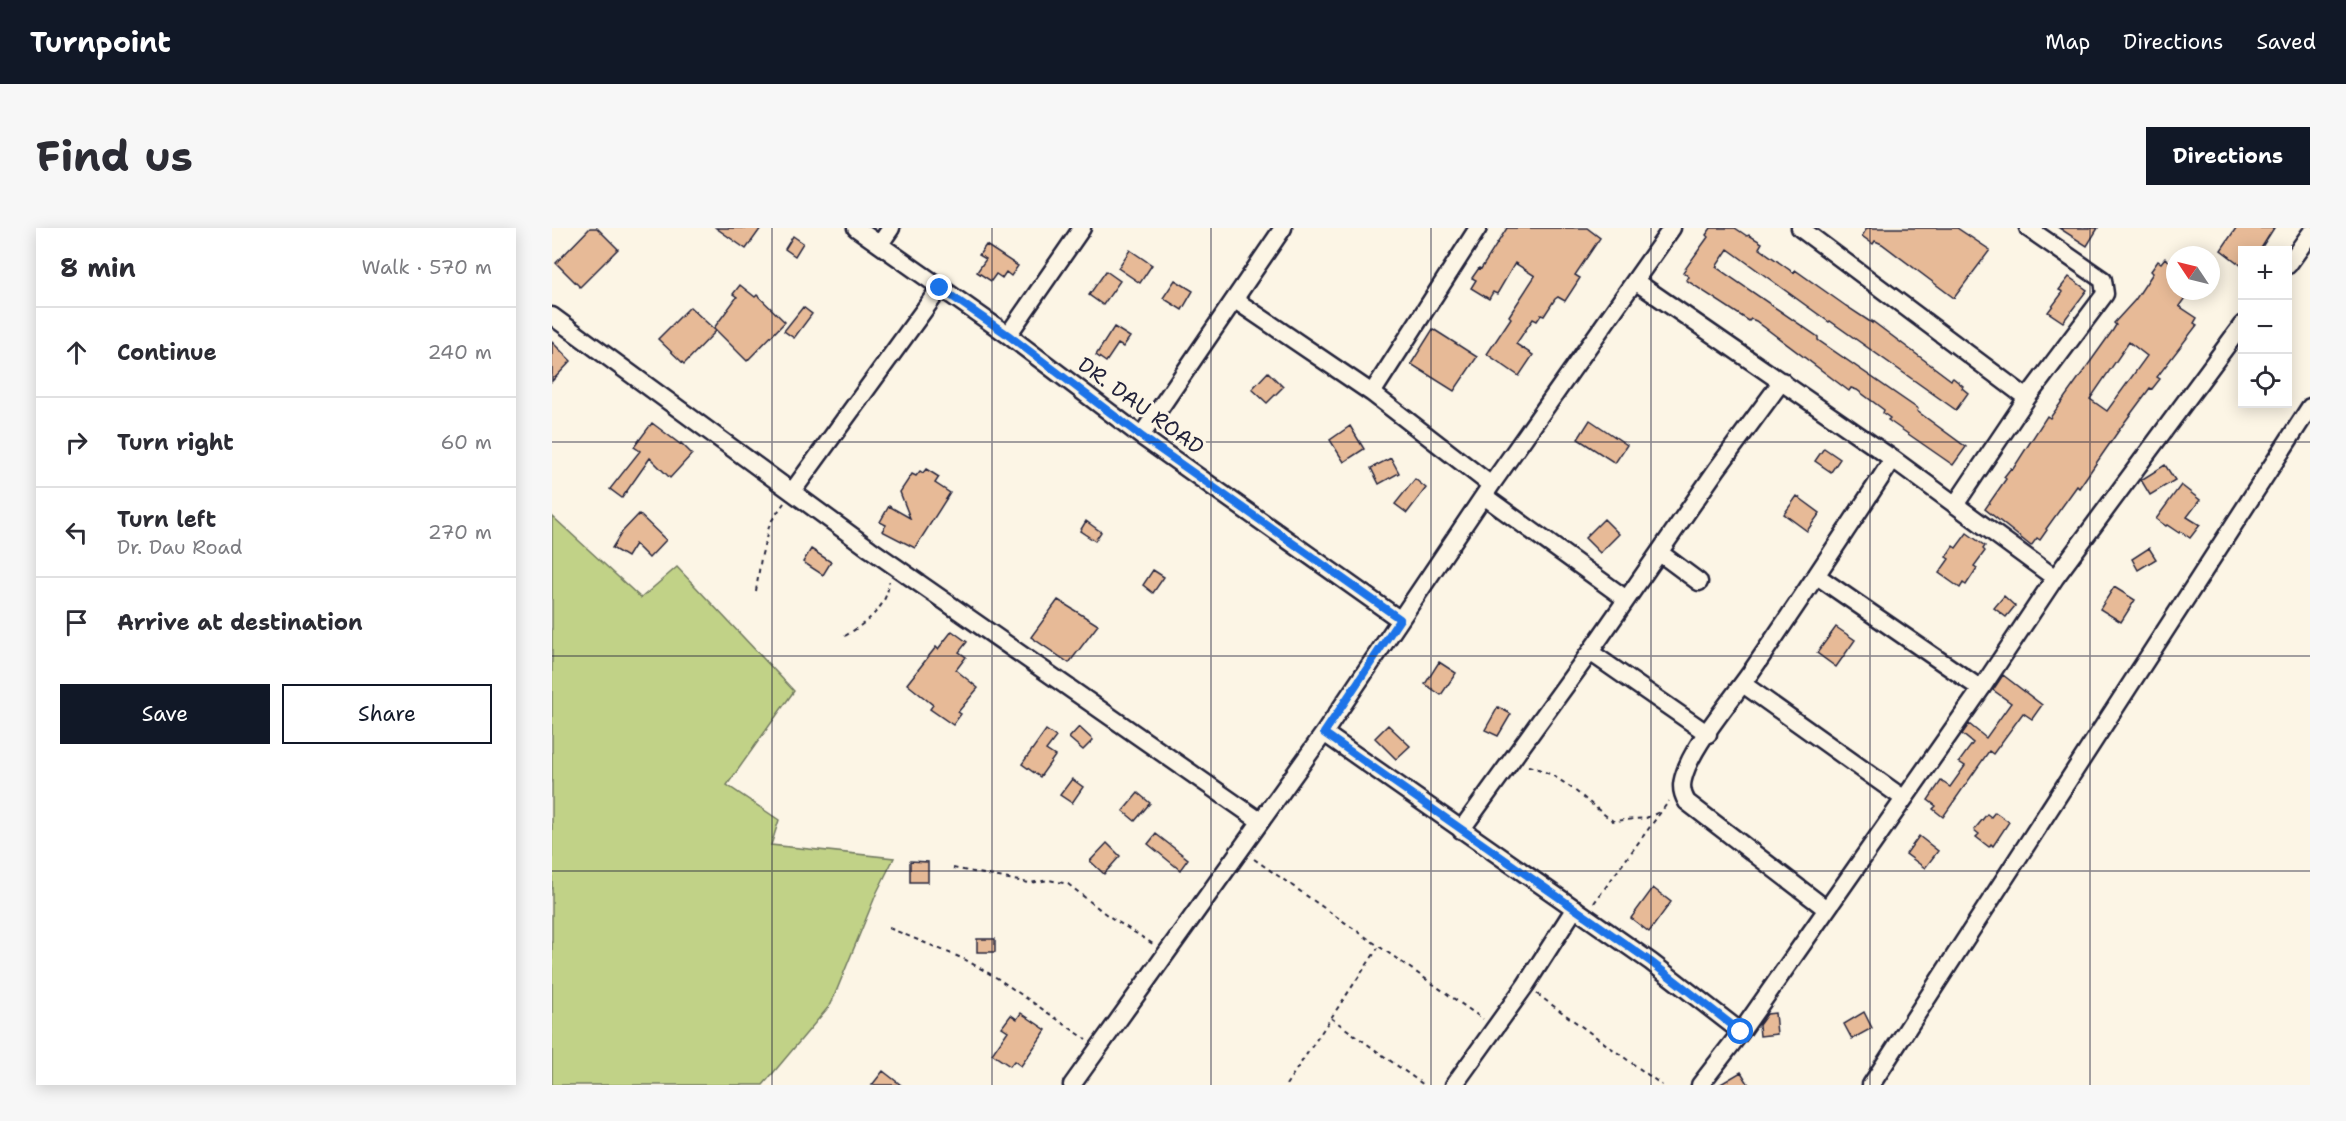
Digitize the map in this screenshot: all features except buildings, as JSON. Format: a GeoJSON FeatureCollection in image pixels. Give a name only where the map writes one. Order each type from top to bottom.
{"type":"FeatureCollection","features":[{"type":"Feature","properties":{"kind":"street","name":"DR. DAU ROAD"},"geometry":{"type":"LineString","coordinates":[[856,228],[1008,335],[1141,436],[1400,619]]}},
{"type":"Feature","properties":{"kind":"street"},"geometry":{"type":"LineString","coordinates":[[880,244],[891,228]]}},
{"type":"Feature","properties":{"kind":"street"},"geometry":{"type":"LineString","coordinates":[[1008,335],[1082,228]]}},
{"type":"Feature","properties":{"kind":"street"},"geometry":{"type":"LineString","coordinates":[[1141,436],[1283,228]]}},
{"type":"Feature","properties":{"kind":"street"},"geometry":{"type":"LineString","coordinates":[[1372,393],[1478,228]]}},
{"type":"Feature","properties":{"kind":"street"},"geometry":{"type":"LineString","coordinates":[[1072,1085],[1324,733],[1487,490],[1672,228]]}},
{"type":"Feature","properties":{"kind":"street"},"geometry":{"type":"LineString","coordinates":[[1800,228],[2027,398]]}},
{"type":"Feature","properties":{"kind":"street"},"geometry":{"type":"LineString","coordinates":[[1955,505],[2027,398],[2105,294],[2103,280],[2028,228]]}},
{"type":"Feature","properties":{"kind":"street"},"geometry":{"type":"LineString","coordinates":[[2292,259],[2310,234]]}},
{"type":"Feature","properties":{"kind":"street"},"geometry":{"type":"LineString","coordinates":[[1635,281],[1893,459],[2055,578]]}},
{"type":"Feature","properties":{"kind":"street"},"geometry":{"type":"LineString","coordinates":[[792,492],[940,288]]}},
{"type":"Feature","properties":{"kind":"street"},"geometry":{"type":"LineString","coordinates":[[1235,300],[1372,393],[1487,490],[1626,599]]}},
{"type":"Feature","properties":{"kind":"street"},"geometry":{"type":"LineString","coordinates":[[552,316],[891,564],[1260,821]]}},
{"type":"Feature","properties":{"kind":"street"},"geometry":{"type":"LineString","coordinates":[[1700,1085],[1741,1032],[2055,578],[2238,330]]}},
{"type":"Feature","properties":{"kind":"street"},"geometry":{"type":"LineString","coordinates":[[1461,830],[1782,381]]}},
{"type":"Feature","properties":{"kind":"street"},"geometry":{"type":"LineString","coordinates":[[1870,1085],[2310,407]]}},
{"type":"Feature","properties":{"kind":"street"},"geometry":{"type":"LineString","coordinates":[[1825,908],[1703,815],[1682,794],[1682,784],[1688,765],[1708,734],[1817,576],[1893,459]]}},
{"type":"Feature","properties":{"kind":"street"},"geometry":{"type":"LineString","coordinates":[[1660,553],[1699,582]]}},
{"type":"Feature","properties":{"kind":"street"},"geometry":{"type":"LineString","coordinates":[[1817,576],[1980,689]]}},
{"type":"Feature","properties":{"kind":"street"},"geometry":{"type":"LineString","coordinates":[[1590,652],[1708,734]]}},
{"type":"Feature","properties":{"kind":"street"},"geometry":{"type":"LineString","coordinates":[[1743,684],[1903,798]]}},
{"type":"Feature","properties":{"kind":"street"},"geometry":{"type":"LineString","coordinates":[[1324,733],[1651,962],[1741,1032]]}},
{"type":"Feature","properties":{"kind":"street"},"geometry":{"type":"LineString","coordinates":[[1454,1085],[1580,912]]}},
{"type":"Feature","properties":{"kind":"path"},"geometry":{"type":"LineString","coordinates":[[756,591],[770,523],[792,492]]}},
{"type":"Feature","properties":{"kind":"path"},"geometry":{"type":"LineString","coordinates":[[845,636],[859,627],[889,594],[891,564]]}},
{"type":"Feature","properties":{"kind":"path"},"geometry":{"type":"LineString","coordinates":[[1510,762],[1543,770],[1552,775],[1571,786],[1613,821],[1646,818],[1662,811]]}},
{"type":"Feature","properties":{"kind":"path"},"geometry":{"type":"LineString","coordinates":[[1580,912],[1682,784]]}},
{"type":"Feature","properties":{"kind":"path"},"geometry":{"type":"LineString","coordinates":[[1240,848],[1495,1028]]}},
{"type":"Feature","properties":{"kind":"path"},"geometry":{"type":"LineString","coordinates":[[953,868],[1029,883],[1050,880],[1068,884],[1107,915],[1166,952]]}},
{"type":"Feature","properties":{"kind":"path"},"geometry":{"type":"LineString","coordinates":[[889,928],[964,959],[997,978],[1098,1048]]}},
{"type":"Feature","properties":{"kind":"path"},"geometry":{"type":"LineString","coordinates":[[1286,1085],[1378,947]]}},
{"type":"Feature","properties":{"kind":"path"},"geometry":{"type":"LineString","coordinates":[[1525,986],[1662,1085]]}},
{"type":"Feature","properties":{"kind":"path"},"geometry":{"type":"LineString","coordinates":[[1331,1018],[1424,1085]]}},
{"type":"Feature","properties":{"kind":"green space"},"geometry":{"type":"Polygon","coordinates":[[[552,516],[641,598],[677,567],[794,691],[727,785],[779,820],[771,845],[894,858],[877,892],[831,1004],[763,1085],[552,1085],[552,516]]]}},
{"type":"Feature","properties":{"kind":"route"},"geometry":{"type":"LineString","coordinates":[[940,288],[1008,335],[1141,436],[1400,619],[1324,733],[1651,962],[1741,1032]]}}]}
